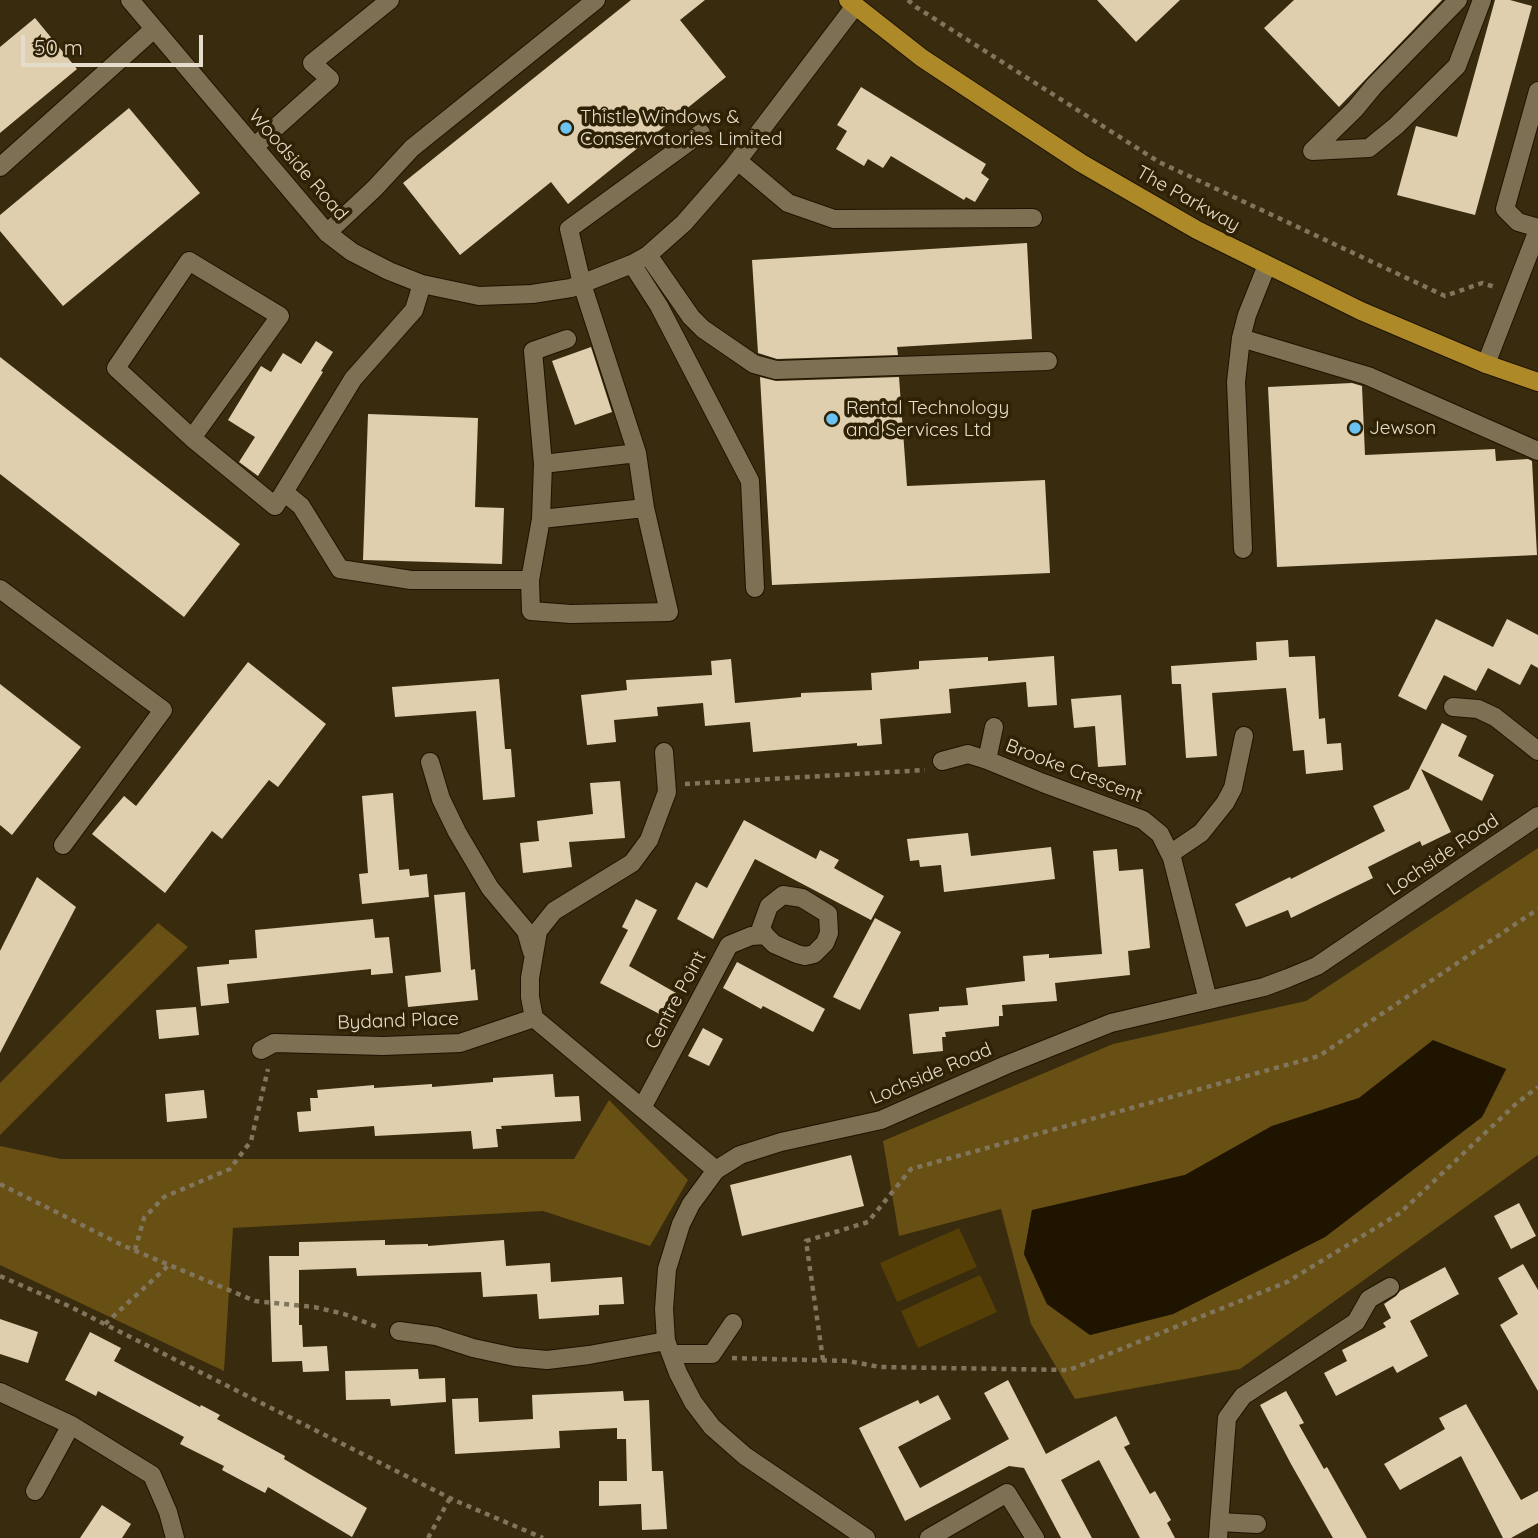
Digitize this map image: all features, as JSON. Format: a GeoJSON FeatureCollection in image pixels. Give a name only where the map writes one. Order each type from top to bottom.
{"type":"FeatureCollection","features":[{"type":"Feature","properties":{"kind":"main road","name":"The Parkway"},"geometry":{"type":"LineString","coordinates":[[852,3],[922,58],[1082,163],[1197,229],[1361,311],[1486,364],[1538,382]]}},
{"type":"Feature","properties":{"kind":"street","name":"Woodside Road"},"geometry":{"type":"LineString","coordinates":[[130,0],[327,233],[352,252],[389,271],[422,284],[479,296],[532,295],[571,288],[640,259],[684,223],[738,161],[852,3]]}},
{"type":"Feature","properties":{"kind":"street"},"geometry":{"type":"LineString","coordinates":[[254,147],[330,79],[312,63],[390,0]]}},
{"type":"Feature","properties":{"kind":"street"},"geometry":{"type":"LineString","coordinates":[[327,233],[375,188],[412,148],[596,0]]}},
{"type":"Feature","properties":{"kind":"street"},"geometry":{"type":"LineString","coordinates":[[1458,0],[1312,151],[1369,149],[1396,126],[1457,66],[1482,0]]}},
{"type":"Feature","properties":{"kind":"street"},"geometry":{"type":"LineString","coordinates":[[0,167],[154,29]]}},
{"type":"Feature","properties":{"kind":"street"},"geometry":{"type":"LineString","coordinates":[[1486,364],[1538,229],[1518,222],[1505,209],[1538,91]]}},
{"type":"Feature","properties":{"kind":"street"},"geometry":{"type":"LineString","coordinates":[[567,339],[533,351],[543,464],[541,519],[530,580],[531,611],[571,614],[669,612],[645,508],[637,453],[582,284],[569,229],[701,132]]}},
{"type":"Feature","properties":{"kind":"street"},"geometry":{"type":"LineString","coordinates":[[738,161],[788,203],[834,219],[1032,218]]}},
{"type":"Feature","properties":{"kind":"street"},"geometry":{"type":"LineString","coordinates":[[640,259],[703,330],[754,364],[776,370],[1048,361]]}},
{"type":"Feature","properties":{"kind":"street"},"geometry":{"type":"LineString","coordinates":[[640,259],[659,306],[750,481],[755,589]]}},
{"type":"Feature","properties":{"kind":"street"},"geometry":{"type":"LineString","coordinates":[[192,438],[280,317],[189,261],[116,368],[192,438],[275,506],[353,379],[414,310],[422,284]]}},
{"type":"Feature","properties":{"kind":"street"},"geometry":{"type":"LineString","coordinates":[[1243,549],[1236,382],[1247,314],[1267,265]]}},
{"type":"Feature","properties":{"kind":"street"},"geometry":{"type":"LineString","coordinates":[[1241,338],[1368,376],[1538,451]]}},
{"type":"Feature","properties":{"kind":"street"},"geometry":{"type":"LineString","coordinates":[[543,464],[637,453]]}},
{"type":"Feature","properties":{"kind":"street"},"geometry":{"type":"LineString","coordinates":[[284,492],[301,506],[340,569],[411,580],[530,580]]}},
{"type":"Feature","properties":{"kind":"street"},"geometry":{"type":"LineString","coordinates":[[541,519],[645,508]]}},
{"type":"Feature","properties":{"kind":"street"},"geometry":{"type":"LineString","coordinates":[[0,589],[163,710],[62,845]]}},
{"type":"Feature","properties":{"kind":"street"},"geometry":{"type":"LineString","coordinates":[[1453,707],[1478,709],[1495,717],[1538,751]]}},
{"type":"Feature","properties":{"kind":"street","name":"Brooke Crescent"},"geometry":{"type":"LineString","coordinates":[[987,760],[995,727]]}},
{"type":"Feature","properties":{"kind":"street"},"geometry":{"type":"LineString","coordinates":[[1170,854],[1200,833],[1225,803],[1233,788],[1244,736]]}},
{"type":"Feature","properties":{"kind":"street"},"geometry":{"type":"LineString","coordinates":[[664,752],[667,792],[649,840],[632,863],[554,911],[538,931],[530,988],[534,1018],[716,1170]]}},
{"type":"Feature","properties":{"kind":"street","name":"Brooke Crescent"},"geometry":{"type":"LineString","coordinates":[[942,761],[968,754],[987,760],[1143,820],[1160,834],[1170,854],[1208,1000]]}},
{"type":"Feature","properties":{"kind":"street"},"geometry":{"type":"LineString","coordinates":[[430,762],[441,799],[462,842],[490,888],[526,931],[533,956]]}},
{"type":"Feature","properties":{"kind":"street","name":"Lochside Road"},"geometry":{"type":"LineString","coordinates":[[866,1538],[745,1456],[712,1427],[678,1373],[668,1347],[664,1309],[667,1269],[673,1245],[691,1204],[716,1170],[740,1155],[781,1142],[881,1120],[1111,1023],[1264,987],[1317,966],[1538,816]]}},
{"type":"Feature","properties":{"kind":"street","name":"Centre Point"},"geometry":{"type":"LineString","coordinates":[[642,1108],[729,944],[751,936],[765,935]]}},
{"type":"Feature","properties":{"kind":"street","name":"Bydand Place"},"geometry":{"type":"LineString","coordinates":[[261,1050],[274,1043],[383,1046],[460,1043],[534,1018]]}},
{"type":"Feature","properties":{"kind":"street"},"geometry":{"type":"LineString","coordinates":[[1256,1524],[1218,1530],[1227,1418],[1242,1396],[1356,1322],[1369,1298],[1390,1287]]}},
{"type":"Feature","properties":{"kind":"street"},"geometry":{"type":"LineString","coordinates":[[399,1331],[414,1332],[514,1357],[547,1360],[668,1347],[712,1354],[733,1323]]}},
{"type":"Feature","properties":{"kind":"street"},"geometry":{"type":"LineString","coordinates":[[0,1392],[71,1425],[152,1475],[169,1512],[175,1538]]}},
{"type":"Feature","properties":{"kind":"street"},"geometry":{"type":"LineString","coordinates":[[35,1491],[71,1425]]}},
{"type":"Feature","properties":{"kind":"street"},"geometry":{"type":"LineString","coordinates":[[929,1538],[1007,1493],[1035,1538]]}},
{"type":"Feature","properties":{"kind":"path"},"geometry":{"type":"LineString","coordinates":[[908,0],[1159,162],[1445,296],[1482,283],[1513,293]]}},
{"type":"Feature","properties":{"kind":"path"},"geometry":{"type":"LineString","coordinates":[[667,785],[934,769],[942,761]]}},
{"type":"Feature","properties":{"kind":"path"},"geometry":{"type":"LineString","coordinates":[[824,1360],[806,1241],[868,1222],[911,1168],[1319,1056],[1538,909]]}},
{"type":"Feature","properties":{"kind":"path"},"geometry":{"type":"LineString","coordinates":[[135,1250],[144,1218],[163,1198],[230,1169],[251,1141],[270,1065],[261,1050]]}},
{"type":"Feature","properties":{"kind":"path"},"geometry":{"type":"LineString","coordinates":[[727,1358],[848,1361],[880,1367],[1069,1370],[1287,1282],[1400,1213],[1517,1103],[1538,1087]]}},
{"type":"Feature","properties":{"kind":"path"},"geometry":{"type":"LineString","coordinates":[[0,1184],[135,1250],[255,1301],[314,1307],[399,1331]]}},
{"type":"Feature","properties":{"kind":"path"},"geometry":{"type":"LineString","coordinates":[[105,1324],[170,1264]]}},
{"type":"Feature","properties":{"kind":"path"},"geometry":{"type":"LineString","coordinates":[[0,1276],[105,1324],[450,1498],[544,1538]]}},
{"type":"Feature","properties":{"kind":"path"},"geometry":{"type":"LineString","coordinates":[[428,1538],[450,1498]]}},
{"type":"Feature","properties":{"kind":"shaded area"},"geometry":{"type":"Polygon","coordinates":[[[1538,848],[1538,1155],[1240,1369],[1075,1399],[1031,1324],[1001,1209],[899,1236],[883,1141],[1113,1044],[1306,1001],[1538,848]],[[1433,1041],[1359,1098],[1272,1126],[1185,1175],[1032,1211],[1024,1254],[1047,1304],[1090,1335],[1173,1314],[1325,1237],[1482,1117],[1506,1069],[1433,1041]]]}},
{"type":"Feature","properties":{"kind":"shaded area"},"geometry":{"type":"Polygon","coordinates":[[[158,923],[188,947],[0,1135],[0,1083],[158,923]]]}},
{"type":"Feature","properties":{"kind":"shaded area"},"geometry":{"type":"Polygon","coordinates":[[[1433,1040],[1506,1069],[1482,1117],[1325,1237],[1173,1314],[1090,1335],[1047,1304],[1024,1254],[1032,1210],[1185,1175],[1272,1126],[1359,1098],[1433,1040]]]}},
{"type":"Feature","properties":{"kind":"shaded area"},"geometry":{"type":"Polygon","coordinates":[[[609,1100],[688,1180],[650,1246],[543,1211],[233,1228],[224,1371],[0,1265],[0,1146],[61,1159],[574,1159],[609,1100]]]}},
{"type":"Feature","properties":{"kind":"shaded area"},"geometry":{"type":"Polygon","coordinates":[[[959,1228],[977,1267],[897,1302],[880,1263],[959,1228]]]}},
{"type":"Feature","properties":{"kind":"shaded area"},"geometry":{"type":"Polygon","coordinates":[[[980,1275],[997,1312],[918,1348],[901,1311],[980,1275]]]}},
{"type":"Feature","properties":{"kind":"building","name":"Thistle Windows & Conservatories Limited"},"geometry":{"type":"Polygon","coordinates":[[[631,0],[705,0],[680,20],[726,77],[568,204],[551,182],[460,255],[403,183],[631,0]]]}},
{"type":"Feature","properties":{"kind":"building"},"geometry":{"type":"Polygon","coordinates":[[[1097,0],[1180,0],[1136,42],[1097,0]]]}},
{"type":"Feature","properties":{"kind":"building"},"geometry":{"type":"Polygon","coordinates":[[[1294,0],[1442,0],[1339,107],[1264,28],[1294,0]]]}},
{"type":"Feature","properties":{"kind":"building"},"geometry":{"type":"Polygon","coordinates":[[[1495,0],[1510,0],[1532,6],[1475,215],[1397,195],[1416,126],[1457,137],[1495,0]]]}},
{"type":"Feature","properties":{"kind":"building"},"geometry":{"type":"Polygon","coordinates":[[[35,18],[77,69],[0,133],[0,47],[35,18]]]}},
{"type":"Feature","properties":{"kind":"building"},"geometry":{"type":"Polygon","coordinates":[[[861,87],[986,164],[981,173],[989,179],[975,202],[966,197],[964,200],[891,156],[883,168],[868,159],[864,166],[836,149],[847,131],[837,125],[861,87]]]}},
{"type":"Feature","properties":{"kind":"building"},"geometry":{"type":"Polygon","coordinates":[[[129,108],[200,193],[63,306],[0,231],[0,215],[129,108]]]}},
{"type":"Feature","properties":{"kind":"building"},"geometry":{"type":"Polygon","coordinates":[[[1027,243],[1032,339],[897,347],[898,355],[777,359],[758,353],[752,260],[1027,243]]]}},
{"type":"Feature","properties":{"kind":"building"},"geometry":{"type":"Polygon","coordinates":[[[316,341],[333,352],[258,476],[239,462],[255,437],[228,420],[261,366],[271,372],[283,353],[301,364],[316,341]]]}},
{"type":"Feature","properties":{"kind":"building"},"geometry":{"type":"Polygon","coordinates":[[[591,347],[612,412],[575,425],[552,361],[591,347]]]}},
{"type":"Feature","properties":{"kind":"building"},"geometry":{"type":"Polygon","coordinates":[[[0,357],[240,544],[184,617],[0,474],[0,357]]]}},
{"type":"Feature","properties":{"kind":"building"},"geometry":{"type":"Polygon","coordinates":[[[760,377],[776,381],[899,377],[907,486],[1045,480],[1050,573],[772,585],[760,377]]]}},
{"type":"Feature","properties":{"kind":"building"},"geometry":{"type":"Polygon","coordinates":[[[1352,383],[1362,386],[1365,455],[1495,449],[1496,461],[1532,461],[1537,555],[1277,567],[1268,387],[1352,383]]]}},
{"type":"Feature","properties":{"kind":"building"},"geometry":{"type":"Polygon","coordinates":[[[368,414],[478,418],[475,507],[504,508],[502,564],[363,560],[368,414]]]}},
{"type":"Feature","properties":{"kind":"building"},"geometry":{"type":"Polygon","coordinates":[[[1436,619],[1493,647],[1507,619],[1538,635],[1538,668],[1531,664],[1520,685],[1488,668],[1476,691],[1444,675],[1426,710],[1398,696],[1436,619]]]}},
{"type":"Feature","properties":{"kind":"building"},"geometry":{"type":"Polygon","coordinates":[[[1288,640],[1289,657],[1315,656],[1319,719],[1325,718],[1327,744],[1341,743],[1343,770],[1306,774],[1304,750],[1293,751],[1286,688],[1212,693],[1217,756],[1186,758],[1181,684],[1172,684],[1171,666],[1257,660],[1256,642],[1288,640]]]}},
{"type":"Feature","properties":{"kind":"building"},"geometry":{"type":"Polygon","coordinates":[[[1054,656],[1057,705],[1028,707],[1026,682],[949,689],[951,713],[880,719],[882,744],[857,746],[857,743],[753,752],[750,722],[705,726],[703,703],[657,707],[658,716],[614,720],[616,742],[587,745],[581,695],[627,690],[626,680],[712,675],[711,661],[731,659],[735,703],[801,697],[801,693],[872,690],[871,673],[919,669],[919,661],[988,657],[988,661],[1054,656]]]}},
{"type":"Feature","properties":{"kind":"building"},"geometry":{"type":"Polygon","coordinates":[[[248,662],[326,724],[278,787],[269,780],[222,839],[212,831],[165,893],[92,834],[124,796],[136,806],[248,662]]]}},
{"type":"Feature","properties":{"kind":"building"},"geometry":{"type":"Polygon","coordinates":[[[499,679],[505,749],[511,749],[515,797],[483,800],[476,711],[395,717],[392,687],[499,679]]]}},
{"type":"Feature","properties":{"kind":"building"},"geometry":{"type":"Polygon","coordinates":[[[0,684],[81,747],[12,835],[0,825],[0,684]]]}},
{"type":"Feature","properties":{"kind":"building"},"geometry":{"type":"Polygon","coordinates":[[[1121,695],[1126,765],[1098,767],[1095,726],[1074,728],[1071,699],[1121,695]]]}},
{"type":"Feature","properties":{"kind":"building"},"geometry":{"type":"Polygon","coordinates":[[[1442,723],[1467,736],[1458,756],[1494,775],[1482,801],[1421,769],[1451,832],[1422,846],[1420,841],[1368,867],[1373,878],[1291,918],[1288,910],[1246,927],[1235,904],[1385,831],[1373,806],[1409,789],[1442,723]]]}},
{"type":"Feature","properties":{"kind":"building"},"geometry":{"type":"Polygon","coordinates":[[[620,781],[625,838],[569,842],[572,867],[523,873],[520,843],[539,841],[537,821],[593,814],[590,783],[620,781]]]}},
{"type":"Feature","properties":{"kind":"building"},"geometry":{"type":"Polygon","coordinates":[[[393,793],[399,870],[409,869],[410,876],[427,874],[429,897],[362,904],[359,874],[368,873],[362,796],[393,793]]]}},
{"type":"Feature","properties":{"kind":"building"},"geometry":{"type":"Polygon","coordinates":[[[744,820],[816,859],[820,850],[839,860],[834,868],[884,896],[871,920],[755,859],[713,939],[677,919],[696,882],[707,888],[744,820]]]}},
{"type":"Feature","properties":{"kind":"building"},"geometry":{"type":"Polygon","coordinates":[[[968,833],[971,856],[1051,847],[1055,879],[944,892],[941,865],[920,867],[919,860],[910,861],[907,839],[968,833]]]}},
{"type":"Feature","properties":{"kind":"building"},"geometry":{"type":"Polygon","coordinates":[[[1117,849],[1119,871],[1143,869],[1150,948],[1128,951],[1130,975],[1055,983],[1057,1001],[1002,1005],[1003,1016],[999,1016],[999,1026],[945,1032],[946,1037],[942,1037],[943,1051],[913,1054],[909,1014],[939,1011],[939,1007],[968,1005],[966,988],[1025,981],[1023,956],[1049,954],[1049,958],[1102,954],[1093,851],[1117,849]]]}},
{"type":"Feature","properties":{"kind":"building"},"geometry":{"type":"Polygon","coordinates":[[[37,877],[76,907],[0,1053],[0,951],[37,877]]]}},
{"type":"Feature","properties":{"kind":"building"},"geometry":{"type":"Polygon","coordinates":[[[465,892],[471,970],[475,969],[478,1000],[408,1007],[405,976],[441,972],[434,895],[465,892]]]}},
{"type":"Feature","properties":{"kind":"building"},"geometry":{"type":"Polygon","coordinates":[[[636,899],[657,910],[629,966],[683,997],[671,1020],[600,983],[628,930],[622,927],[636,899]]]}},
{"type":"Feature","properties":{"kind":"building"},"geometry":{"type":"Polygon","coordinates":[[[875,918],[901,932],[860,1010],[833,997],[875,918]]]}},
{"type":"Feature","properties":{"kind":"building"},"geometry":{"type":"Polygon","coordinates":[[[373,919],[375,938],[389,937],[393,973],[371,975],[371,969],[227,984],[229,1003],[201,1006],[197,967],[229,964],[229,960],[257,958],[255,930],[373,919]]]}},
{"type":"Feature","properties":{"kind":"building"},"geometry":{"type":"Polygon","coordinates":[[[737,962],[825,1009],[813,1032],[763,1006],[761,1009],[723,988],[737,962]]]}},
{"type":"Feature","properties":{"kind":"building"},"geometry":{"type":"Polygon","coordinates":[[[196,1007],[199,1035],[159,1039],[156,1010],[196,1007]]]}},
{"type":"Feature","properties":{"kind":"building"},"geometry":{"type":"Polygon","coordinates":[[[703,1028],[723,1039],[709,1066],[688,1056],[703,1028]]]}},
{"type":"Feature","properties":{"kind":"building"},"geometry":{"type":"Polygon","coordinates":[[[553,1074],[555,1097],[579,1096],[581,1121],[501,1126],[502,1129],[496,1129],[498,1147],[473,1149],[471,1131],[375,1136],[374,1126],[299,1132],[297,1112],[311,1111],[310,1098],[318,1098],[317,1090],[374,1085],[374,1088],[432,1084],[432,1087],[493,1082],[493,1078],[553,1074]]]}},
{"type":"Feature","properties":{"kind":"building"},"geometry":{"type":"Polygon","coordinates":[[[204,1090],[207,1118],[167,1122],[165,1094],[204,1090]]]}},
{"type":"Feature","properties":{"kind":"building"},"geometry":{"type":"Polygon","coordinates":[[[851,1155],[864,1206],[742,1236],[730,1185],[851,1155]]]}},
{"type":"Feature","properties":{"kind":"building"},"geometry":{"type":"Polygon","coordinates":[[[1519,1203],[1536,1236],[1511,1249],[1494,1216],[1519,1203]]]}},
{"type":"Feature","properties":{"kind":"building"},"geometry":{"type":"Polygon","coordinates":[[[385,1240],[385,1245],[428,1246],[504,1240],[506,1266],[550,1263],[551,1282],[622,1277],[624,1304],[599,1305],[599,1315],[539,1319],[537,1294],[483,1297],[481,1272],[357,1276],[356,1268],[299,1270],[299,1325],[302,1325],[303,1347],[327,1346],[329,1371],[303,1372],[302,1361],[272,1362],[269,1256],[299,1256],[299,1242],[385,1240]]]}},
{"type":"Feature","properties":{"kind":"building"},"geometry":{"type":"Polygon","coordinates":[[[1523,1264],[1538,1290],[1538,1391],[1500,1325],[1518,1314],[1498,1278],[1523,1264]]]}},
{"type":"Feature","properties":{"kind":"building"},"geometry":{"type":"Polygon","coordinates":[[[1445,1267],[1459,1294],[1410,1321],[1428,1356],[1397,1373],[1393,1366],[1336,1396],[1324,1373],[1347,1361],[1342,1350],[1386,1327],[1383,1323],[1391,1318],[1384,1304],[1400,1291],[1445,1267]]]}},
{"type":"Feature","properties":{"kind":"building"},"geometry":{"type":"Polygon","coordinates":[[[0,1319],[38,1332],[28,1363],[0,1354],[0,1319]]]}},
{"type":"Feature","properties":{"kind":"building"},"geometry":{"type":"Polygon","coordinates":[[[90,1332],[121,1348],[114,1361],[220,1415],[217,1419],[285,1456],[284,1459],[367,1508],[352,1537],[268,1487],[265,1493],[222,1470],[224,1466],[180,1444],[184,1437],[98,1391],[96,1396],[65,1380],[90,1332]]]}},
{"type":"Feature","properties":{"kind":"building"},"geometry":{"type":"Polygon","coordinates":[[[418,1369],[419,1379],[445,1378],[446,1402],[391,1406],[390,1399],[346,1400],[345,1371],[418,1369]]]}},
{"type":"Feature","properties":{"kind":"building"},"geometry":{"type":"Polygon","coordinates":[[[1008,1380],[1046,1454],[1116,1416],[1130,1444],[1124,1447],[1150,1494],[1155,1491],[1171,1520],[1167,1523],[1175,1538],[1140,1538],[1099,1460],[1061,1480],[1092,1538],[1061,1538],[1024,1468],[1009,1466],[905,1521],[859,1428],[918,1400],[920,1404],[938,1395],[951,1419],[898,1447],[920,1488],[1009,1439],[984,1393],[1008,1380]]]}},
{"type":"Feature","properties":{"kind":"building"},"geometry":{"type":"Polygon","coordinates":[[[623,1391],[624,1401],[649,1400],[652,1471],[663,1471],[667,1529],[642,1530],[641,1504],[599,1506],[599,1481],[627,1481],[626,1439],[617,1439],[617,1428],[559,1431],[560,1448],[455,1454],[452,1399],[478,1398],[479,1422],[533,1419],[532,1395],[623,1391]]]}},
{"type":"Feature","properties":{"kind":"building"},"geometry":{"type":"Polygon","coordinates":[[[1286,1391],[1304,1423],[1299,1425],[1324,1469],[1327,1467],[1367,1538],[1333,1538],[1291,1464],[1260,1405],[1286,1391]]]}},
{"type":"Feature","properties":{"kind":"building"},"geometry":{"type":"Polygon","coordinates":[[[1466,1404],[1521,1500],[1538,1491],[1538,1523],[1511,1538],[1503,1538],[1461,1456],[1400,1490],[1384,1464],[1445,1429],[1439,1418],[1466,1404]]]}},
{"type":"Feature","properties":{"kind":"building"},"geometry":{"type":"Polygon","coordinates":[[[102,1505],[131,1524],[122,1538],[80,1538],[102,1505]]]}},
{"type":"Feature","properties":{"kind":"place","name":"Thistle Windows & Conservatories Limited"},"geometry":{"type":"Point","coordinates":[566,128]}},
{"type":"Feature","properties":{"kind":"place","name":"Rental Technology and Services Ltd"},"geometry":{"type":"Point","coordinates":[832,419]}},
{"type":"Feature","properties":{"kind":"place","name":"Jewson"},"geometry":{"type":"Point","coordinates":[1355,428]}}]}
